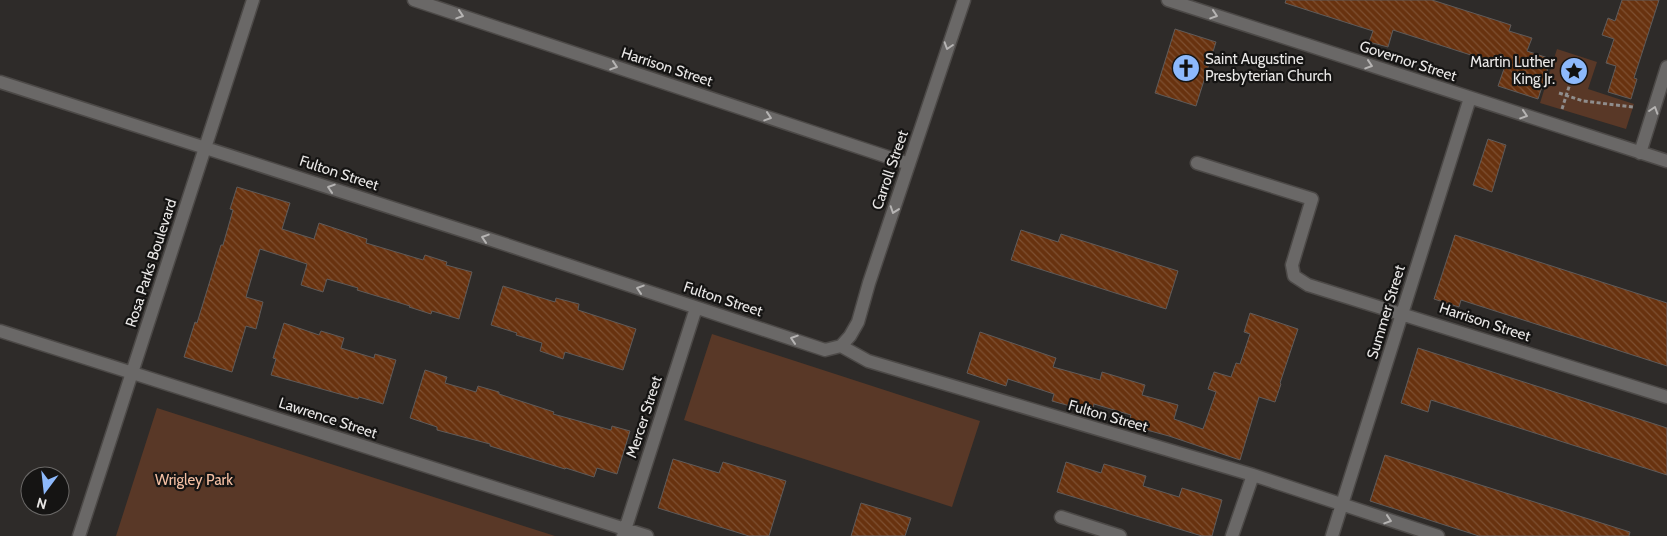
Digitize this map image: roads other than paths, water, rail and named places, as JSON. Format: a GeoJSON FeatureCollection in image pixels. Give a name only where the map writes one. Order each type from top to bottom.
{"type":"FeatureCollection","features":[{"type":"Feature","properties":{"kind":"street","name":"Rosa Parks Boulevard"},"geometry":{"type":"LineString","coordinates":[[79,536],[253,0]]}},
{"type":"Feature","properties":{"kind":"street","name":"Harrison Street"},"geometry":{"type":"LineString","coordinates":[[414,0],[910,164]]}},
{"type":"Feature","properties":{"kind":"street","name":"Carroll Street"},"geometry":{"type":"LineString","coordinates":[[841,346],[858,322],[868,282],[910,164],[964,0]]}},
{"type":"Feature","properties":{"kind":"street","name":"Governor Street"},"geometry":{"type":"LineString","coordinates":[[1168,0],[1667,161]]}},
{"type":"Feature","properties":{"kind":"street"},"geometry":{"type":"LineString","coordinates":[[1640,153],[1667,67]]}},
{"type":"Feature","properties":{"kind":"street","name":"Fulton Street"},"geometry":{"type":"LineString","coordinates":[[0,82],[489,239],[825,350],[841,346],[868,361],[1252,475],[1438,536]]}},
{"type":"Feature","properties":{"kind":"street","name":"Summer Street"},"geometry":{"type":"LineString","coordinates":[[1332,536],[1470,98]]}},
{"type":"Feature","properties":{"kind":"street","name":"Harrison Street"},"geometry":{"type":"LineString","coordinates":[[1197,163],[1312,200],[1292,265],[1294,276],[1308,285],[1667,397]]}},
{"type":"Feature","properties":{"kind":"street","name":"Mercer Street"},"geometry":{"type":"LineString","coordinates":[[624,532],[696,308]]}},
{"type":"Feature","properties":{"kind":"street","name":"Lawrence Street"},"geometry":{"type":"LineString","coordinates":[[0,331],[624,532],[647,536]]}},
{"type":"Feature","properties":{"kind":"street"},"geometry":{"type":"LineString","coordinates":[[1232,536],[1252,475]]}},
{"type":"Feature","properties":{"kind":"street"},"geometry":{"type":"LineString","coordinates":[[1061,517],[1120,536]]}},
{"type":"Feature","properties":{"kind":"place","name":"Saint Augustine Presbyterian Church"},"geometry":{"type":"Point","coordinates":[1186,68]}},
{"type":"Feature","properties":{"kind":"place","name":"Martin Luther King Jr."},"geometry":{"type":"Point","coordinates":[1574,71]}},
{"type":"Feature","properties":{"kind":"park label","name":"Wrigley Park"},"geometry":{"type":"Point","coordinates":[194,480]}}]}
